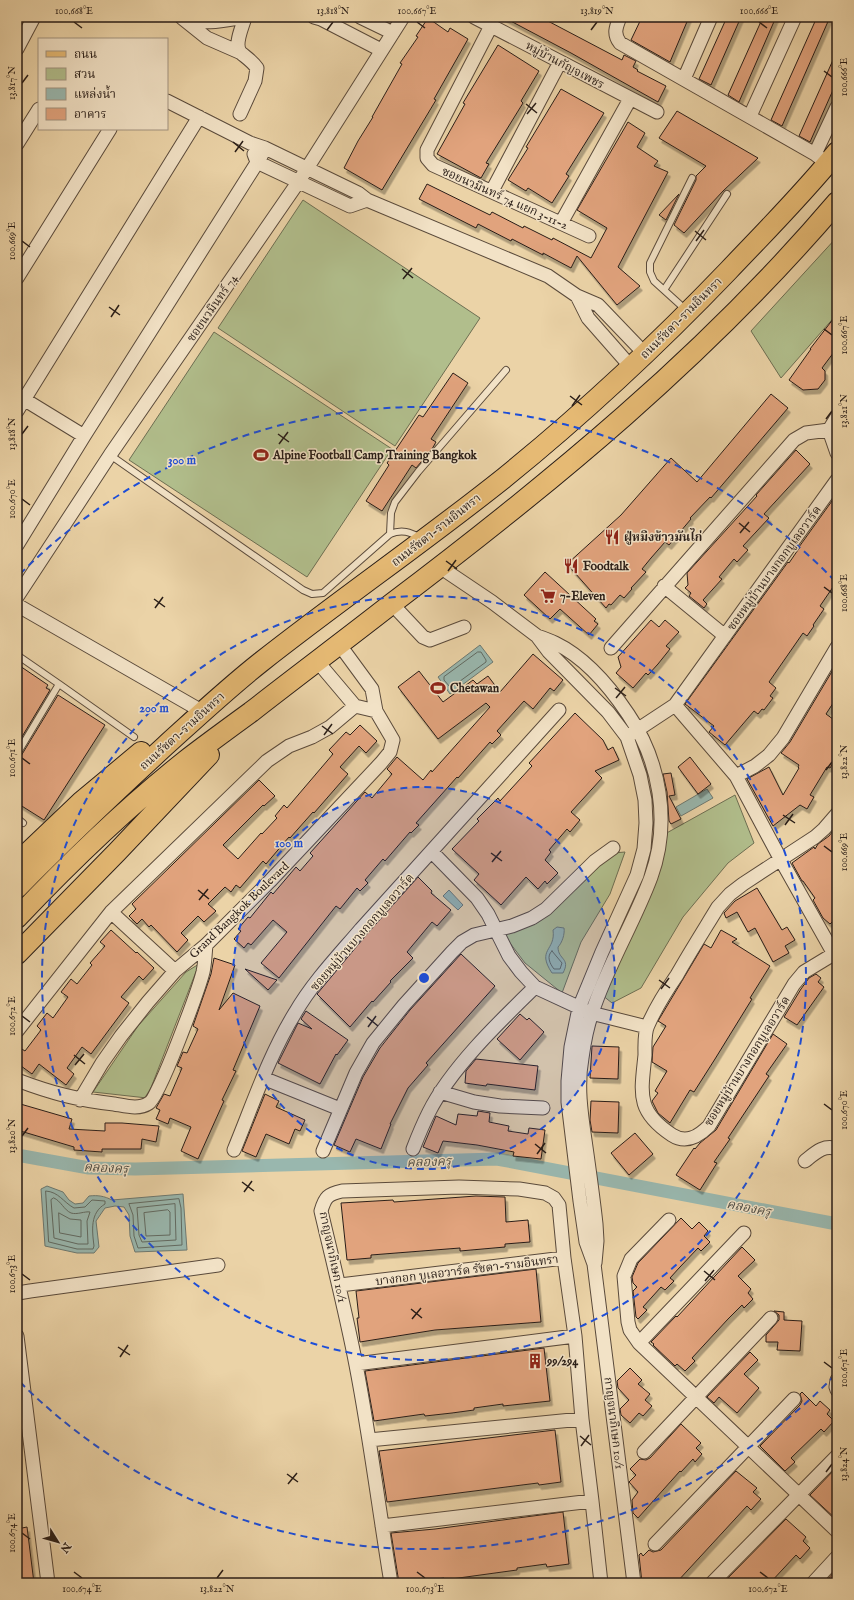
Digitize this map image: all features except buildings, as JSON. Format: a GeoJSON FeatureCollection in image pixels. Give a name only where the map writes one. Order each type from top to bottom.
{"type":"FeatureCollection","features":[{"type":"Feature","properties":{"kind":"main road","name":"ถนนรัชดา-รามอินทรา"},"geometry":{"type":"LineString","coordinates":[[17,888],[97,809],[221,695],[261,662],[425,540],[505,477],[567,425],[638,361],[688,312],[773,224],[827,157]]}},
{"type":"Feature","properties":{"kind":"main road","name":"ถนนรัชดา-รามอินทรา"},"geometry":{"type":"LineString","coordinates":[[17,918],[89,845],[186,760],[440,567],[554,477],[610,430],[667,379],[775,271],[837,202]]}},
{"type":"Feature","properties":{"kind":"main road"},"geometry":{"type":"LineString","coordinates":[[17,863],[38,841],[99,786],[160,736],[198,709],[221,695]]}},
{"type":"Feature","properties":{"kind":"main road"},"geometry":{"type":"LineString","coordinates":[[17,954],[117,852],[249,713]]}},
{"type":"Feature","properties":{"kind":"street"},"geometry":{"type":"LineString","coordinates":[[17,49],[21,32],[34,17]]}},
{"type":"Feature","properties":{"kind":"street"},"geometry":{"type":"LineString","coordinates":[[181,18],[196,22],[213,22],[245,17],[237,45],[239,52]]}},
{"type":"Feature","properties":{"kind":"street"},"geometry":{"type":"LineString","coordinates":[[314,17],[382,50]]}},
{"type":"Feature","properties":{"kind":"street"},"geometry":{"type":"LineString","coordinates":[[360,17],[393,33]]}},
{"type":"Feature","properties":{"kind":"street","name":"ซอยนวมินทร์ 74"},"geometry":{"type":"LineString","coordinates":[[17,597],[110,454],[299,181],[403,17]]}},
{"type":"Feature","properties":{"kind":"street","name":"หมู่บ้านกัญจเพชร"},"geometry":{"type":"LineString","coordinates":[[474,17],[657,112]]}},
{"type":"Feature","properties":{"kind":"street"},"geometry":{"type":"LineString","coordinates":[[620,17],[615,28],[616,38],[620,43],[750,116],[827,157],[837,107]]}},
{"type":"Feature","properties":{"kind":"street"},"geometry":{"type":"LineString","coordinates":[[684,79],[711,17]]}},
{"type":"Feature","properties":{"kind":"street"},"geometry":{"type":"LineString","coordinates":[[750,116],[795,17]]}},
{"type":"Feature","properties":{"kind":"street"},"geometry":{"type":"LineString","coordinates":[[181,18],[207,38],[239,52],[252,61],[257,68],[254,81],[240,114]]}},
{"type":"Feature","properties":{"kind":"street","name":"ซอยนวมินทร์ 74 แยก 3-11-2"},"geometry":{"type":"LineString","coordinates":[[491,26],[427,150],[427,158],[433,165],[589,236]]}},
{"type":"Feature","properties":{"kind":"street"},"geometry":{"type":"LineString","coordinates":[[492,191],[560,62]]}},
{"type":"Feature","properties":{"kind":"street"},"geometry":{"type":"LineString","coordinates":[[562,223],[630,99]]}},
{"type":"Feature","properties":{"kind":"street"},"geometry":{"type":"LineString","coordinates":[[168,102],[250,143],[265,148],[358,193],[367,200],[548,276],[577,296],[598,305],[638,361]]}},
{"type":"Feature","properties":{"kind":"street"},"geometry":{"type":"LineString","coordinates":[[17,144],[38,111]]}},
{"type":"Feature","properties":{"kind":"street"},"geometry":{"type":"LineString","coordinates":[[17,411],[21,398],[199,117]]}},
{"type":"Feature","properties":{"kind":"street"},"geometry":{"type":"LineString","coordinates":[[17,278],[109,130]]}},
{"type":"Feature","properties":{"kind":"street"},"geometry":{"type":"LineString","coordinates":[[250,143],[257,162],[350,206],[367,200]]}},
{"type":"Feature","properties":{"kind":"street"},"geometry":{"type":"LineString","coordinates":[[17,545],[265,148]]}},
{"type":"Feature","properties":{"kind":"street"},"geometry":{"type":"LineString","coordinates":[[577,296],[588,318],[638,361]]}},
{"type":"Feature","properties":{"kind":"street"},"geometry":{"type":"LineString","coordinates":[[21,398],[84,436]]}},
{"type":"Feature","properties":{"kind":"street"},"geometry":{"type":"LineString","coordinates":[[829,430],[837,417]]}},
{"type":"Feature","properties":{"kind":"street"},"geometry":{"type":"LineString","coordinates":[[829,430],[837,453]]}},
{"type":"Feature","properties":{"kind":"street"},"geometry":{"type":"LineString","coordinates":[[611,648],[794,440],[806,433],[829,430]]}},
{"type":"Feature","properties":{"kind":"street","name":"ซอยหมู่บ้านบางกอกบูเลอวาร์ด"},"geometry":{"type":"LineString","coordinates":[[627,737],[675,704],[837,480]]}},
{"type":"Feature","properties":{"kind":"street"},"geometry":{"type":"LineString","coordinates":[[440,567],[492,602],[537,636],[563,648],[597,675],[616,696],[638,729],[647,746],[655,770],[660,795],[661,823],[658,853],[652,875],[591,1013],[582,1059],[580,1079],[582,1162]]}},
{"type":"Feature","properties":{"kind":"street","name":"ซอยหมู่บ้านบางกอกบูเลอวาร์ด"},"geometry":{"type":"LineString","coordinates":[[664,586],[725,636]]}},
{"type":"Feature","properties":{"kind":"street"},"geometry":{"type":"LineString","coordinates":[[392,604],[423,637],[430,640],[464,627]]}},
{"type":"Feature","properties":{"kind":"street"},"geometry":{"type":"LineString","coordinates":[[17,605],[198,709]]}},
{"type":"Feature","properties":{"kind":"street"},"geometry":{"type":"LineString","coordinates":[[537,636],[549,652],[608,712],[627,737],[640,775],[645,800],[646,823],[644,849],[637,875],[578,1008],[571,1047],[568,1102],[582,1162]]}},
{"type":"Feature","properties":{"kind":"street","name":"Grand Bangkok Boulevard"},"geometry":{"type":"LineString","coordinates":[[80,1100],[102,1063],[121,1036],[175,971],[206,945],[295,856],[390,752],[393,740],[376,711],[372,689],[339,644]]}},
{"type":"Feature","properties":{"kind":"street"},"geometry":{"type":"LineString","coordinates":[[736,776],[755,766],[770,755],[837,647]]}},
{"type":"Feature","properties":{"kind":"street"},"geometry":{"type":"LineString","coordinates":[[317,661],[355,706],[376,711]]}},
{"type":"Feature","properties":{"kind":"street","name":"ซอยหมู่บ้านบางกอกบูเลอวาร์ด"},"geometry":{"type":"LineString","coordinates":[[675,704],[736,776],[781,860],[836,953],[815,964],[804,972],[794,984],[709,1126],[695,1137],[685,1140],[676,1137],[652,1119],[646,1108],[642,1095],[647,1027],[659,1003],[718,907],[730,894],[743,884],[781,860],[816,837],[837,814]]}},
{"type":"Feature","properties":{"kind":"street"},"geometry":{"type":"LineString","coordinates":[[17,1031],[110,912],[267,761],[289,746],[312,737],[330,727],[355,706]]}},
{"type":"Feature","properties":{"kind":"street","name":"ซอยหมู่บ้านบางกอกบูเลอวาร์ด"},"geometry":{"type":"LineString","coordinates":[[234,1150],[283,1035],[295,1012],[311,990],[329,966],[361,929],[559,710]]}},
{"type":"Feature","properties":{"kind":"street"},"geometry":{"type":"LineString","coordinates":[[323,1151],[356,1073],[373,1043],[404,1005],[462,942],[474,935],[512,926],[532,918],[546,909],[595,861],[613,848]]}},
{"type":"Feature","properties":{"kind":"street"},"geometry":{"type":"LineString","coordinates":[[432,852],[477,898],[488,914],[509,956],[535,987],[591,1013],[647,1027]]}},
{"type":"Feature","properties":{"kind":"street"},"geometry":{"type":"LineString","coordinates":[[110,912],[175,971]]}},
{"type":"Feature","properties":{"kind":"street"},"geometry":{"type":"LineString","coordinates":[[17,1080],[48,1092],[80,1100],[139,1107],[151,1103],[160,1086],[197,991],[203,971],[206,945]]}},
{"type":"Feature","properties":{"kind":"street"},"geometry":{"type":"LineString","coordinates":[[413,1149],[429,1112],[440,1092],[457,1069],[535,987]]}},
{"type":"Feature","properties":{"kind":"street"},"geometry":{"type":"LineString","coordinates":[[264,1078],[340,1109]]}},
{"type":"Feature","properties":{"kind":"street"},"geometry":{"type":"LineString","coordinates":[[440,1092],[474,1102],[500,1106],[543,1108]]}},
{"type":"Feature","properties":{"kind":"street"},"geometry":{"type":"LineString","coordinates":[[805,1161],[825,1147],[837,1149]]}},
{"type":"Feature","properties":{"kind":"street","name":"กาญจนาภิเษก 10/1"},"geometry":{"type":"LineString","coordinates":[[582,1162],[593,1199],[598,1241],[594,1264]]}},
{"type":"Feature","properties":{"kind":"street","name":"กาญจนาภิเษก 10/1"},"geometry":{"type":"LineString","coordinates":[[582,1162],[580,1201],[586,1242],[594,1264],[634,1583]]}},
{"type":"Feature","properties":{"kind":"street","name":"กาญจนาภิเษก 10/1"},"geometry":{"type":"LineString","coordinates":[[391,1583],[370,1440],[356,1364],[340,1285],[321,1211],[324,1200],[332,1193],[342,1191],[459,1187],[532,1190],[554,1198],[559,1205],[564,1258]]}},
{"type":"Feature","properties":{"kind":"street"},"geometry":{"type":"LineString","coordinates":[[669,1220],[631,1260],[624,1276],[630,1330],[639,1343],[837,1531]]}},
{"type":"Feature","properties":{"kind":"street"},"geometry":{"type":"LineString","coordinates":[[639,1343],[744,1233]]}},
{"type":"Feature","properties":{"kind":"street","name":"บางกอก บูเลอวาร์ด รัชดา-รามอินทรา"},"geometry":{"type":"LineString","coordinates":[[340,1285],[564,1258],[575,1336],[582,1419],[600,1583]]}},
{"type":"Feature","properties":{"kind":"street"},"geometry":{"type":"LineString","coordinates":[[17,1295],[18,1293],[30,1291],[218,1265]]}},
{"type":"Feature","properties":{"kind":"street"},"geometry":{"type":"LineString","coordinates":[[644,1452],[771,1318]]}},
{"type":"Feature","properties":{"kind":"street"},"geometry":{"type":"LineString","coordinates":[[17,1336],[48,1583]]}},
{"type":"Feature","properties":{"kind":"street"},"geometry":{"type":"LineString","coordinates":[[356,1364],[575,1336]]}},
{"type":"Feature","properties":{"kind":"street"},"geometry":{"type":"LineString","coordinates":[[837,1380],[837,1390]]}},
{"type":"Feature","properties":{"kind":"street"},"geometry":{"type":"LineString","coordinates":[[655,1544],[794,1399]]}},
{"type":"Feature","properties":{"kind":"street"},"geometry":{"type":"LineString","coordinates":[[370,1440],[582,1419]]}},
{"type":"Feature","properties":{"kind":"street"},"geometry":{"type":"LineString","coordinates":[[712,1583],[837,1456]]}},
{"type":"Feature","properties":{"kind":"street"},"geometry":{"type":"LineString","coordinates":[[382,1526],[592,1501]]}},
{"type":"Feature","properties":{"kind":"street"},"geometry":{"type":"LineString","coordinates":[[813,1583],[837,1557]]}},
{"type":"Feature","properties":{"kind":"lane"},"geometry":{"type":"LineString","coordinates":[[688,312],[654,281],[650,272],[650,263],[692,178]]}},
{"type":"Feature","properties":{"kind":"lane"},"geometry":{"type":"LineString","coordinates":[[664,290],[728,194]]}},
{"type":"Feature","properties":{"kind":"lane"},"geometry":{"type":"LineString","coordinates":[[390,534],[391,513],[395,502],[418,472],[506,370]]}},
{"type":"Feature","properties":{"kind":"lane"},"geometry":{"type":"LineString","coordinates":[[110,454],[303,590],[312,594],[323,593],[390,534],[397,531],[406,531],[425,540]]}},
{"type":"Feature","properties":{"kind":"lane"},"geometry":{"type":"LineString","coordinates":[[17,655],[134,737]]}},
{"type":"Feature","properties":{"kind":"lane"},"geometry":{"type":"LineString","coordinates":[[17,754],[59,684]]}},
{"type":"Feature","properties":{"kind":"lane"},"geometry":{"type":"LineString","coordinates":[[17,818],[23,822]]}},
{"type":"Feature","properties":{"kind":"green space"},"geometry":{"type":"Polygon","coordinates":[[[303,200],[480,318],[395,446],[218,328],[303,200]]]}},
{"type":"Feature","properties":{"kind":"green space"},"geometry":{"type":"Polygon","coordinates":[[[837,237],[837,314],[781,378],[751,331],[837,237]]]}},
{"type":"Feature","properties":{"kind":"green space","name":"Alpine Football Camp Training Bangkok"},"geometry":{"type":"Polygon","coordinates":[[[214,332],[392,449],[307,577],[129,460],[214,332]]]}},
{"type":"Feature","properties":{"kind":"green space"},"geometry":{"type":"Polygon","coordinates":[[[735,795],[754,843],[728,863],[683,917],[641,988],[612,1003],[602,995],[663,835],[735,795]]]}},
{"type":"Feature","properties":{"kind":"green space"},"geometry":{"type":"Polygon","coordinates":[[[625,852],[610,894],[581,942],[562,993],[525,963],[501,931],[536,920],[614,853],[625,852]]]}},
{"type":"Feature","properties":{"kind":"green space"},"geometry":{"type":"Polygon","coordinates":[[[199,964],[147,1098],[93,1092],[138,1026],[186,972],[199,964]]]}},
{"type":"Feature","properties":{"kind":"water"},"geometry":{"type":"Polygon","coordinates":[[[480,645],[493,662],[450,694],[438,677],[480,645]]]}},
{"type":"Feature","properties":{"kind":"water"},"geometry":{"type":"Polygon","coordinates":[[[707,789],[713,798],[681,816],[676,807],[707,789]]]}},
{"type":"Feature","properties":{"kind":"water"},"geometry":{"type":"Polygon","coordinates":[[[449,890],[463,905],[458,910],[443,896],[449,890]]]}},
{"type":"Feature","properties":{"kind":"water"},"geometry":{"type":"Polygon","coordinates":[[[557,927],[564,928],[563,938],[558,947],[566,964],[563,973],[552,973],[546,959],[546,954],[552,942],[553,930],[557,927]]]}},
{"type":"Feature","properties":{"kind":"water"},"geometry":{"type":"Polygon","coordinates":[[[47,1186],[63,1192],[69,1200],[75,1204],[83,1203],[89,1196],[101,1196],[112,1200],[183,1194],[187,1250],[135,1252],[130,1236],[129,1215],[124,1207],[115,1206],[105,1208],[96,1221],[99,1247],[94,1253],[77,1253],[45,1246],[41,1189],[47,1186]]]}},
{"type":"Feature","properties":{"kind":"waterway","name":"คลองครุ"},"geometry":{"type":"LineString","coordinates":[[17,1155],[89,1168],[135,1169],[497,1159],[837,1224]]}},
{"type":"Feature","properties":{"kind":"place","name":"Alpine Football Camp Training Bangkok"},"geometry":{"type":"Point","coordinates":[261,455]}},
{"type":"Feature","properties":{"kind":"place","name":"ฝู่หมิงข้าวมันไก่"},"geometry":{"type":"Point","coordinates":[612,537]}},
{"type":"Feature","properties":{"kind":"place","name":"Foodtalk"},"geometry":{"type":"Point","coordinates":[571,566]}},
{"type":"Feature","properties":{"kind":"place","name":"7-Eleven"},"geometry":{"type":"Point","coordinates":[548,596]}},
{"type":"Feature","properties":{"kind":"place","name":"Chetawan"},"geometry":{"type":"Point","coordinates":[438,688]}},
{"type":"Feature","properties":{"kind":"place","name":"99/294"},"geometry":{"type":"Point","coordinates":[535,1361]}}]}
